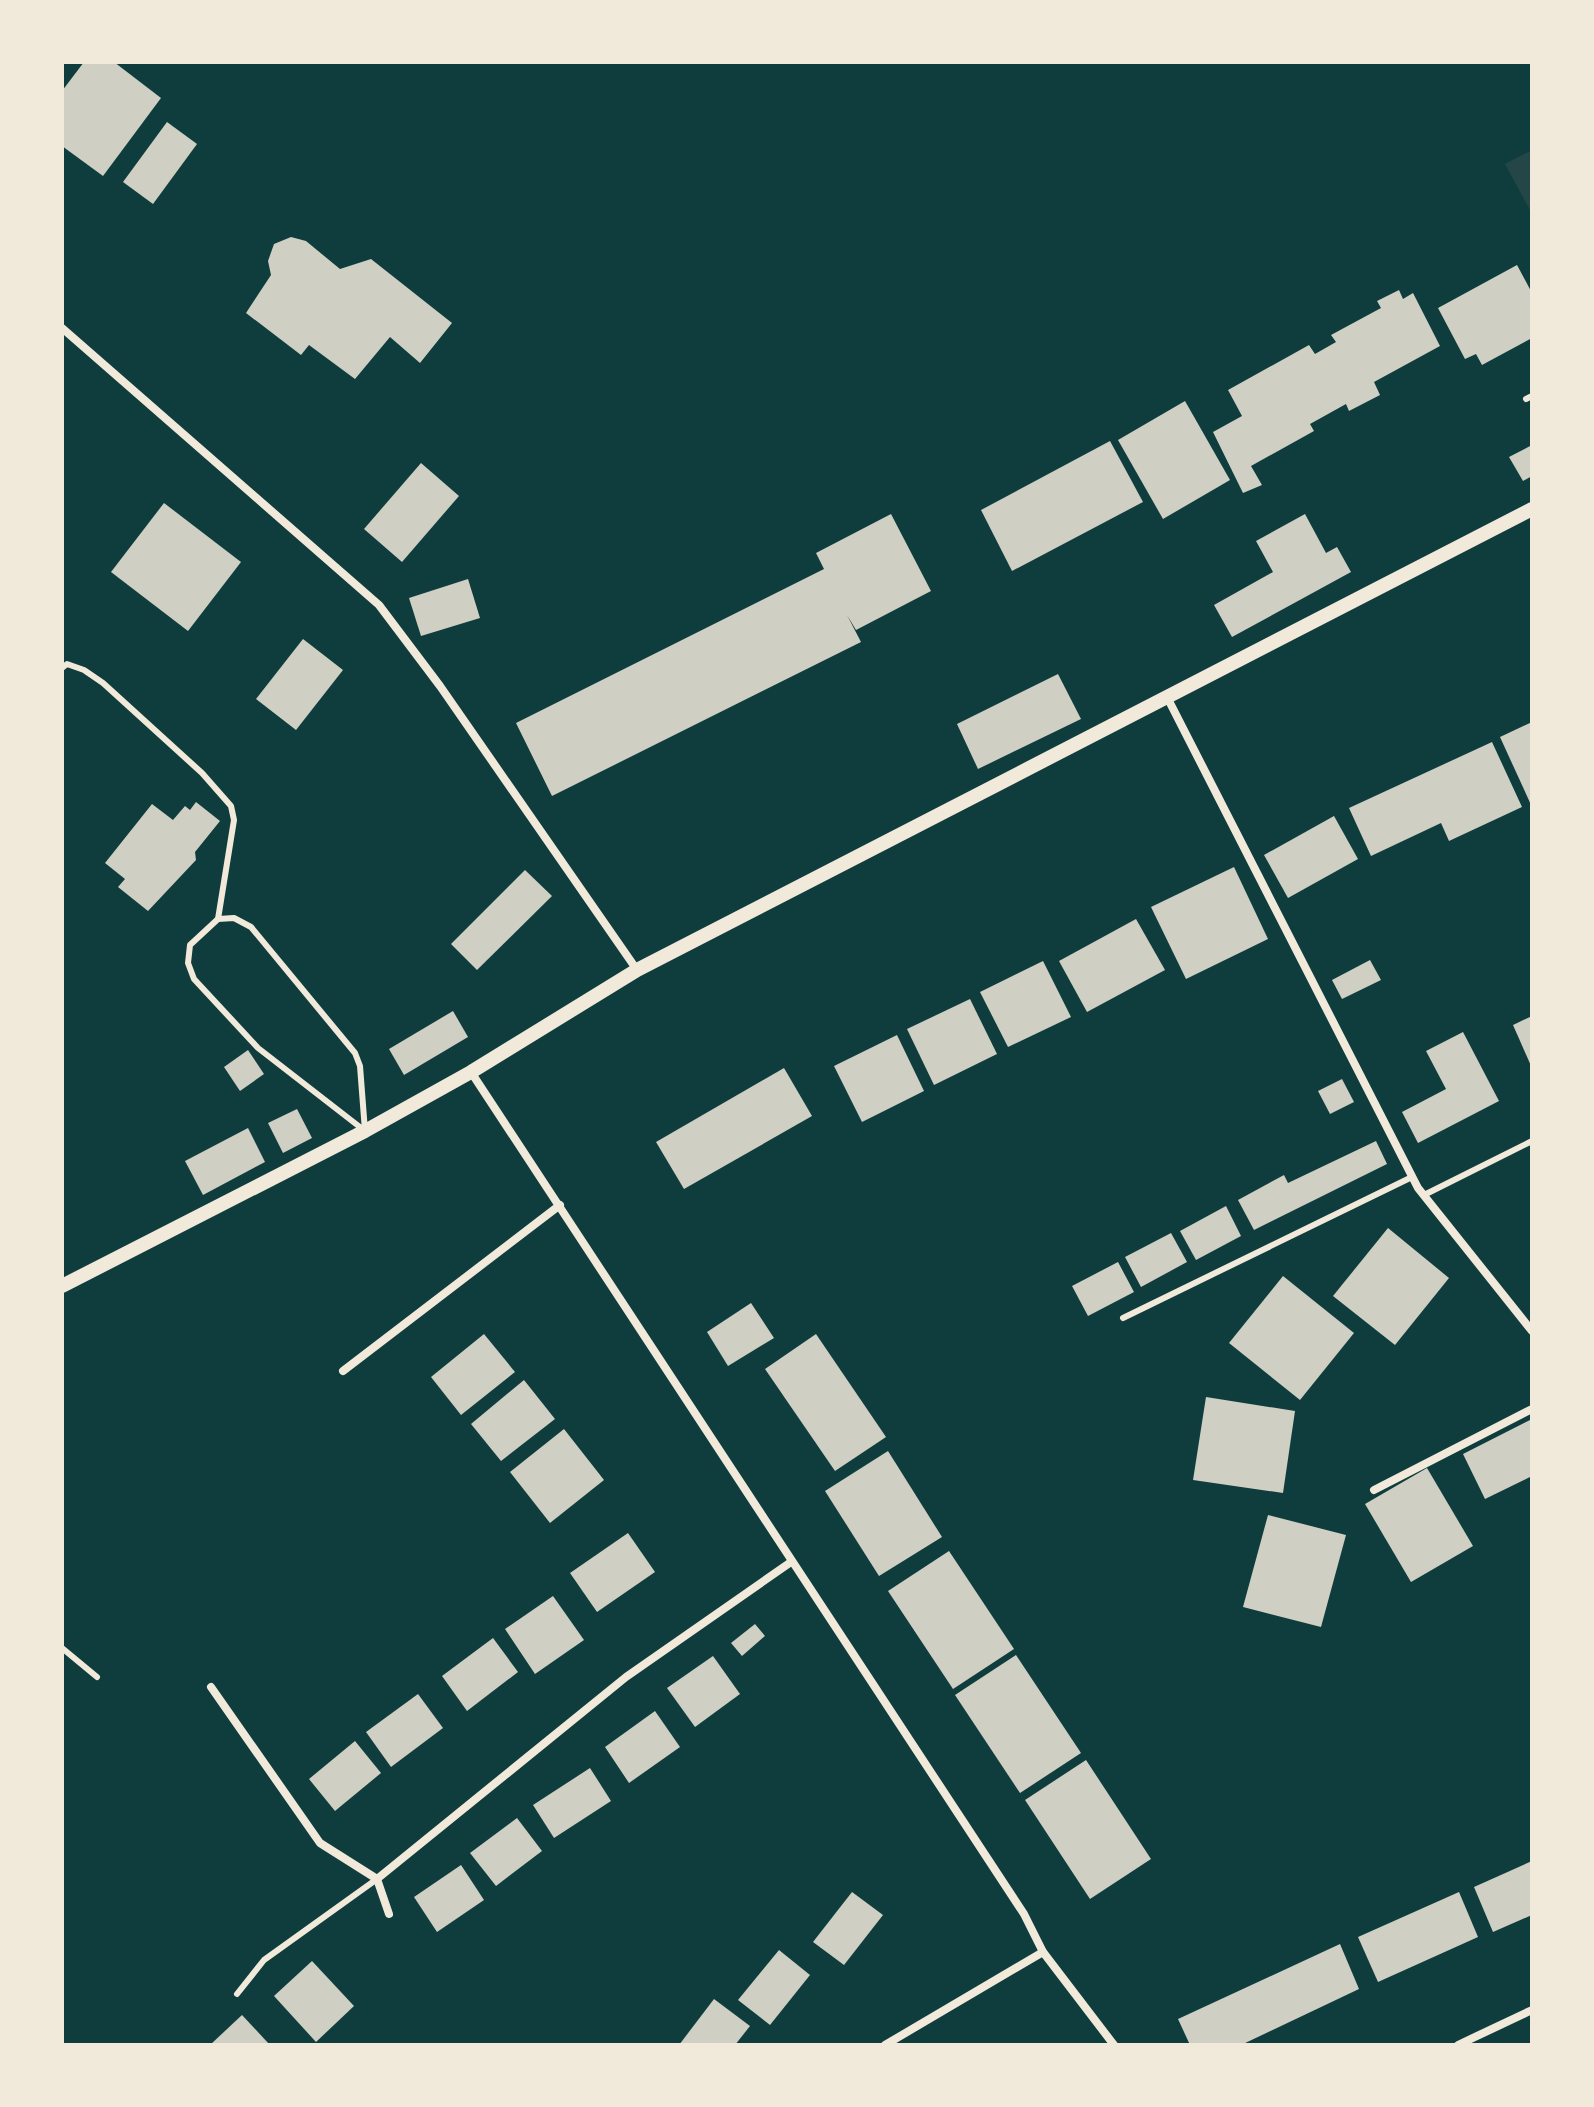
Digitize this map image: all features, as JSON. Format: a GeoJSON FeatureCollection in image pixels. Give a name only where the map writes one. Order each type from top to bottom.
{"type":"FeatureCollection","features":[{"type":"Feature","properties":{"kind":"street"},"geometry":{"type":"LineString","coordinates":[[62,328],[379,605],[440,686],[637,970]]}},
{"type":"Feature","properties":{"kind":"street"},"geometry":{"type":"LineString","coordinates":[[62,1286],[365,1131],[471,1072],[637,970],[1532,509]]}},
{"type":"Feature","properties":{"kind":"street"},"geometry":{"type":"LineString","coordinates":[[1167,697],[1412,1177],[1532,1331]]}},
{"type":"Feature","properties":{"kind":"street"},"geometry":{"type":"LineString","coordinates":[[471,1072],[1024,1914],[1043,1952],[1114,2045]]}},
{"type":"Feature","properties":{"kind":"street"},"geometry":{"type":"LineString","coordinates":[[343,1371],[560,1205]]}},
{"type":"Feature","properties":{"kind":"street"},"geometry":{"type":"LineString","coordinates":[[1374,1490],[1532,1409]]}},
{"type":"Feature","properties":{"kind":"street"},"geometry":{"type":"LineString","coordinates":[[377,1879],[626,1677],[791,1562]]}},
{"type":"Feature","properties":{"kind":"street"},"geometry":{"type":"LineString","coordinates":[[211,1687],[320,1843],[377,1879],[389,1914]]}},
{"type":"Feature","properties":{"kind":"street"},"geometry":{"type":"LineString","coordinates":[[885,2045],[1043,1952]]}},
{"type":"Feature","properties":{"kind":"street"},"geometry":{"type":"LineString","coordinates":[[1458,2045],[1532,2010]]}},
{"type":"Feature","properties":{"kind":"lane"},"geometry":{"type":"LineString","coordinates":[[62,668],[67,664],[84,670],[103,683],[202,773],[231,806],[234,820],[218,919]]}},
{"type":"Feature","properties":{"kind":"lane"},"geometry":{"type":"LineString","coordinates":[[234,918],[251,927],[347,1040],[360,1066],[365,1131],[258,1048],[194,979],[188,963],[190,945],[205,927],[218,919],[234,918]]}},
{"type":"Feature","properties":{"kind":"lane"},"geometry":{"type":"LineString","coordinates":[[1424,1195],[1532,1141]]}},
{"type":"Feature","properties":{"kind":"lane"},"geometry":{"type":"LineString","coordinates":[[1123,1318],[1412,1177]]}},
{"type":"Feature","properties":{"kind":"lane"},"geometry":{"type":"LineString","coordinates":[[62,1648],[97,1677]]}},
{"type":"Feature","properties":{"kind":"lane"},"geometry":{"type":"LineString","coordinates":[[237,1994],[264,1960],[377,1879]]}},
{"type":"Feature","properties":{"kind":"shaded area"},"geometry":{"type":"Polygon","coordinates":[[[1532,150],[1532,208],[1530,210],[1505,164],[1532,150]]]}},
{"type":"Feature","properties":{"kind":"building"},"geometry":{"type":"Polygon","coordinates":[[[84,62],[114,62],[161,98],[103,176],[62,146],[62,91],[84,62]]]}},
{"type":"Feature","properties":{"kind":"building"},"geometry":{"type":"Polygon","coordinates":[[[167,122],[197,144],[153,204],[123,182],[167,122]]]}},
{"type":"Feature","properties":{"kind":"building"},"geometry":{"type":"Polygon","coordinates":[[[291,237],[306,241],[340,269],[371,259],[452,323],[420,363],[390,337],[355,379],[309,345],[301,355],[246,313],[271,275],[268,261],[274,244],[291,237]]]}},
{"type":"Feature","properties":{"kind":"building"},"geometry":{"type":"Polygon","coordinates":[[[1517,265],[1532,293],[1532,338],[1482,365],[1476,354],[1465,359],[1438,308],[1517,265]]]}},
{"type":"Feature","properties":{"kind":"building"},"geometry":{"type":"Polygon","coordinates":[[[1399,290],[1403,299],[1413,293],[1440,346],[1374,382],[1380,395],[1349,411],[1346,404],[1310,424],[1314,431],[1251,466],[1262,485],[1243,493],[1213,432],[1242,416],[1228,390],[1309,345],[1315,354],[1336,342],[1331,335],[1381,308],[1377,301],[1399,290]]]}},
{"type":"Feature","properties":{"kind":"building"},"geometry":{"type":"Polygon","coordinates":[[[1185,401],[1230,480],[1163,519],[1118,440],[1185,401]]]}},
{"type":"Feature","properties":{"kind":"building"},"geometry":{"type":"Polygon","coordinates":[[[1110,441],[1143,502],[1012,571],[981,510],[1110,441]]]}},
{"type":"Feature","properties":{"kind":"building"},"geometry":{"type":"Polygon","coordinates":[[[1532,445],[1532,476],[1523,481],[1509,457],[1532,445]]]}},
{"type":"Feature","properties":{"kind":"building"},"geometry":{"type":"Polygon","coordinates":[[[421,463],[459,496],[402,562],[364,529],[421,463]]]}},
{"type":"Feature","properties":{"kind":"building"},"geometry":{"type":"Polygon","coordinates":[[[164,503],[241,562],[188,631],[111,572],[164,503]]]}},
{"type":"Feature","properties":{"kind":"building"},"geometry":{"type":"Polygon","coordinates":[[[891,514],[931,591],[856,630],[847,615],[861,642],[552,796],[516,723],[824,569],[816,553],[891,514]]]}},
{"type":"Feature","properties":{"kind":"building"},"geometry":{"type":"Polygon","coordinates":[[[1305,514],[1326,553],[1337,547],[1351,572],[1232,637],[1214,605],[1273,572],[1256,541],[1305,514]]]}},
{"type":"Feature","properties":{"kind":"building"},"geometry":{"type":"Polygon","coordinates":[[[468,579],[480,618],[421,636],[409,598],[468,579]]]}},
{"type":"Feature","properties":{"kind":"building"},"geometry":{"type":"Polygon","coordinates":[[[303,639],[343,670],[296,730],[256,699],[303,639]]]}},
{"type":"Feature","properties":{"kind":"building"},"geometry":{"type":"Polygon","coordinates":[[[1058,674],[1081,719],[978,769],[957,724],[1058,674]]]}},
{"type":"Feature","properties":{"kind":"building"},"geometry":{"type":"Polygon","coordinates":[[[1532,722],[1532,807],[1500,737],[1532,722]]]}},
{"type":"Feature","properties":{"kind":"building"},"geometry":{"type":"Polygon","coordinates":[[[1492,742],[1522,807],[1449,841],[1441,823],[1371,856],[1349,808],[1492,742]]]}},
{"type":"Feature","properties":{"kind":"building"},"geometry":{"type":"Polygon","coordinates":[[[196,802],[220,821],[195,852],[196,860],[148,911],[118,887],[125,879],[105,863],[152,804],[173,820],[185,806],[190,810],[196,802]]]}},
{"type":"Feature","properties":{"kind":"building"},"geometry":{"type":"Polygon","coordinates":[[[1334,816],[1358,859],[1288,898],[1264,855],[1334,816]]]}},
{"type":"Feature","properties":{"kind":"building"},"geometry":{"type":"Polygon","coordinates":[[[1234,867],[1268,939],[1186,979],[1151,907],[1234,867]]]}},
{"type":"Feature","properties":{"kind":"building"},"geometry":{"type":"Polygon","coordinates":[[[525,870],[552,896],[477,970],[451,944],[525,870]]]}},
{"type":"Feature","properties":{"kind":"building"},"geometry":{"type":"Polygon","coordinates":[[[1136,919],[1165,970],[1087,1012],[1059,961],[1136,919]]]}},
{"type":"Feature","properties":{"kind":"building"},"geometry":{"type":"Polygon","coordinates":[[[1370,960],[1381,980],[1342,999],[1332,980],[1370,960]]]}},
{"type":"Feature","properties":{"kind":"building"},"geometry":{"type":"Polygon","coordinates":[[[1043,961],[1071,1017],[1008,1047],[980,992],[1043,961]]]}},
{"type":"Feature","properties":{"kind":"building"},"geometry":{"type":"Polygon","coordinates":[[[970,999],[997,1054],[934,1085],[907,1029],[970,999]]]}},
{"type":"Feature","properties":{"kind":"building"},"geometry":{"type":"Polygon","coordinates":[[[453,1011],[468,1037],[404,1075],[389,1049],[453,1011]]]}},
{"type":"Feature","properties":{"kind":"building"},"geometry":{"type":"Polygon","coordinates":[[[1532,1016],[1532,1068],[1513,1025],[1532,1016]]]}},
{"type":"Feature","properties":{"kind":"building"},"geometry":{"type":"Polygon","coordinates":[[[1463,1032],[1499,1101],[1418,1143],[1402,1112],[1446,1089],[1426,1051],[1463,1032]]]}},
{"type":"Feature","properties":{"kind":"building"},"geometry":{"type":"Polygon","coordinates":[[[897,1035],[924,1091],[862,1122],[834,1066],[897,1035]]]}},
{"type":"Feature","properties":{"kind":"building"},"geometry":{"type":"Polygon","coordinates":[[[248,1050],[264,1074],[240,1091],[224,1067],[248,1050]]]}},
{"type":"Feature","properties":{"kind":"building"},"geometry":{"type":"Polygon","coordinates":[[[784,1068],[812,1116],[684,1189],[656,1142],[784,1068]]]}},
{"type":"Feature","properties":{"kind":"building"},"geometry":{"type":"Polygon","coordinates":[[[1342,1079],[1354,1102],[1330,1114],[1318,1091],[1342,1079]]]}},
{"type":"Feature","properties":{"kind":"building"},"geometry":{"type":"Polygon","coordinates":[[[297,1109],[312,1138],[283,1153],[268,1123],[297,1109]]]}},
{"type":"Feature","properties":{"kind":"building"},"geometry":{"type":"Polygon","coordinates":[[[248,1128],[265,1162],[203,1195],[185,1161],[248,1128]]]}},
{"type":"Feature","properties":{"kind":"building"},"geometry":{"type":"Polygon","coordinates":[[[1376,1141],[1387,1164],[1254,1230],[1238,1200],[1284,1175],[1288,1183],[1376,1141]]]}},
{"type":"Feature","properties":{"kind":"building"},"geometry":{"type":"Polygon","coordinates":[[[1226,1206],[1241,1236],[1196,1260],[1180,1231],[1226,1206]]]}},
{"type":"Feature","properties":{"kind":"building"},"geometry":{"type":"Polygon","coordinates":[[[1388,1228],[1449,1278],[1395,1345],[1333,1296],[1388,1228]]]}},
{"type":"Feature","properties":{"kind":"building"},"geometry":{"type":"Polygon","coordinates":[[[1171,1233],[1187,1262],[1141,1287],[1125,1257],[1171,1233]]]}},
{"type":"Feature","properties":{"kind":"building"},"geometry":{"type":"Polygon","coordinates":[[[1118,1262],[1134,1292],[1088,1316],[1072,1286],[1118,1262]]]}},
{"type":"Feature","properties":{"kind":"building"},"geometry":{"type":"Polygon","coordinates":[[[1283,1276],[1354,1333],[1300,1400],[1229,1343],[1283,1276]]]}},
{"type":"Feature","properties":{"kind":"building"},"geometry":{"type":"Polygon","coordinates":[[[751,1303],[774,1338],[728,1366],[707,1332],[751,1303]]]}},
{"type":"Feature","properties":{"kind":"building"},"geometry":{"type":"Polygon","coordinates":[[[484,1334],[515,1372],[461,1415],[431,1377],[484,1334]]]}},
{"type":"Feature","properties":{"kind":"building"},"geometry":{"type":"Polygon","coordinates":[[[816,1334],[886,1437],[835,1471],[765,1369],[816,1334]]]}},
{"type":"Feature","properties":{"kind":"building"},"geometry":{"type":"Polygon","coordinates":[[[524,1380],[555,1419],[501,1461],[471,1424],[524,1380]]]}},
{"type":"Feature","properties":{"kind":"building"},"geometry":{"type":"Polygon","coordinates":[[[1206,1397],[1295,1411],[1283,1493],[1193,1480],[1206,1397]]]}},
{"type":"Feature","properties":{"kind":"building"},"geometry":{"type":"Polygon","coordinates":[[[1532,1419],[1532,1476],[1485,1499],[1463,1454],[1532,1419]]]}},
{"type":"Feature","properties":{"kind":"building"},"geometry":{"type":"Polygon","coordinates":[[[564,1429],[604,1480],[550,1523],[510,1472],[564,1429]]]}},
{"type":"Feature","properties":{"kind":"building"},"geometry":{"type":"Polygon","coordinates":[[[888,1451],[942,1537],[879,1576],[825,1491],[888,1451]]]}},
{"type":"Feature","properties":{"kind":"building"},"geometry":{"type":"Polygon","coordinates":[[[1427,1468],[1473,1546],[1411,1582],[1365,1504],[1427,1468]]]}},
{"type":"Feature","properties":{"kind":"building"},"geometry":{"type":"Polygon","coordinates":[[[1268,1515],[1346,1535],[1321,1627],[1243,1607],[1268,1515]]]}},
{"type":"Feature","properties":{"kind":"building"},"geometry":{"type":"Polygon","coordinates":[[[628,1533],[655,1572],[597,1612],[570,1573],[628,1533]]]}},
{"type":"Feature","properties":{"kind":"building"},"geometry":{"type":"Polygon","coordinates":[[[949,1551],[1014,1649],[953,1689],[888,1591],[949,1551]]]}},
{"type":"Feature","properties":{"kind":"building"},"geometry":{"type":"Polygon","coordinates":[[[553,1596],[584,1640],[535,1674],[505,1629],[553,1596]]]}},
{"type":"Feature","properties":{"kind":"building"},"geometry":{"type":"Polygon","coordinates":[[[755,1624],[765,1636],[742,1656],[731,1643],[755,1624]]]}},
{"type":"Feature","properties":{"kind":"building"},"geometry":{"type":"Polygon","coordinates":[[[493,1638],[518,1672],[467,1711],[442,1676],[493,1638]]]}},
{"type":"Feature","properties":{"kind":"building"},"geometry":{"type":"Polygon","coordinates":[[[1016,1655],[1081,1753],[1020,1793],[955,1695],[1016,1655]]]}},
{"type":"Feature","properties":{"kind":"building"},"geometry":{"type":"Polygon","coordinates":[[[713,1656],[740,1694],[695,1727],[667,1688],[713,1656]]]}},
{"type":"Feature","properties":{"kind":"building"},"geometry":{"type":"Polygon","coordinates":[[[418,1694],[443,1728],[391,1767],[366,1732],[418,1694]]]}},
{"type":"Feature","properties":{"kind":"building"},"geometry":{"type":"Polygon","coordinates":[[[655,1711],[680,1747],[629,1783],[605,1747],[655,1711]]]}},
{"type":"Feature","properties":{"kind":"building"},"geometry":{"type":"Polygon","coordinates":[[[355,1741],[381,1773],[335,1811],[309,1779],[355,1741]]]}},
{"type":"Feature","properties":{"kind":"building"},"geometry":{"type":"Polygon","coordinates":[[[1086,1760],[1151,1859],[1090,1899],[1025,1800],[1086,1760]]]}},
{"type":"Feature","properties":{"kind":"building"},"geometry":{"type":"Polygon","coordinates":[[[590,1768],[611,1801],[554,1838],[533,1805],[590,1768]]]}},
{"type":"Feature","properties":{"kind":"building"},"geometry":{"type":"Polygon","coordinates":[[[517,1818],[542,1851],[496,1886],[470,1853],[517,1818]]]}},
{"type":"Feature","properties":{"kind":"building"},"geometry":{"type":"Polygon","coordinates":[[[1532,1861],[1532,1915],[1493,1932],[1474,1887],[1532,1861]]]}},
{"type":"Feature","properties":{"kind":"building"},"geometry":{"type":"Polygon","coordinates":[[[461,1865],[484,1900],[437,1932],[414,1897],[461,1865]]]}},
{"type":"Feature","properties":{"kind":"building"},"geometry":{"type":"Polygon","coordinates":[[[852,1892],[883,1915],[844,1965],[813,1942],[852,1892]]]}},
{"type":"Feature","properties":{"kind":"building"},"geometry":{"type":"Polygon","coordinates":[[[1459,1892],[1478,1937],[1378,1982],[1358,1937],[1459,1892]]]}},
{"type":"Feature","properties":{"kind":"building"},"geometry":{"type":"Polygon","coordinates":[[[1340,1944],[1359,1989],[1241,2045],[1190,2045],[1178,2019],[1340,1944]]]}},
{"type":"Feature","properties":{"kind":"building"},"geometry":{"type":"Polygon","coordinates":[[[779,1950],[810,1975],[770,2025],[738,2000],[779,1950]]]}},
{"type":"Feature","properties":{"kind":"building"},"geometry":{"type":"Polygon","coordinates":[[[312,1961],[354,2006],[316,2042],[274,1996],[312,1961]]]}},
{"type":"Feature","properties":{"kind":"building"},"geometry":{"type":"Polygon","coordinates":[[[714,1999],[750,2026],[735,2045],[679,2045],[714,1999]]]}},
{"type":"Feature","properties":{"kind":"building"},"geometry":{"type":"Polygon","coordinates":[[[242,2015],[270,2045],[210,2045],[242,2015]]]}}]}
